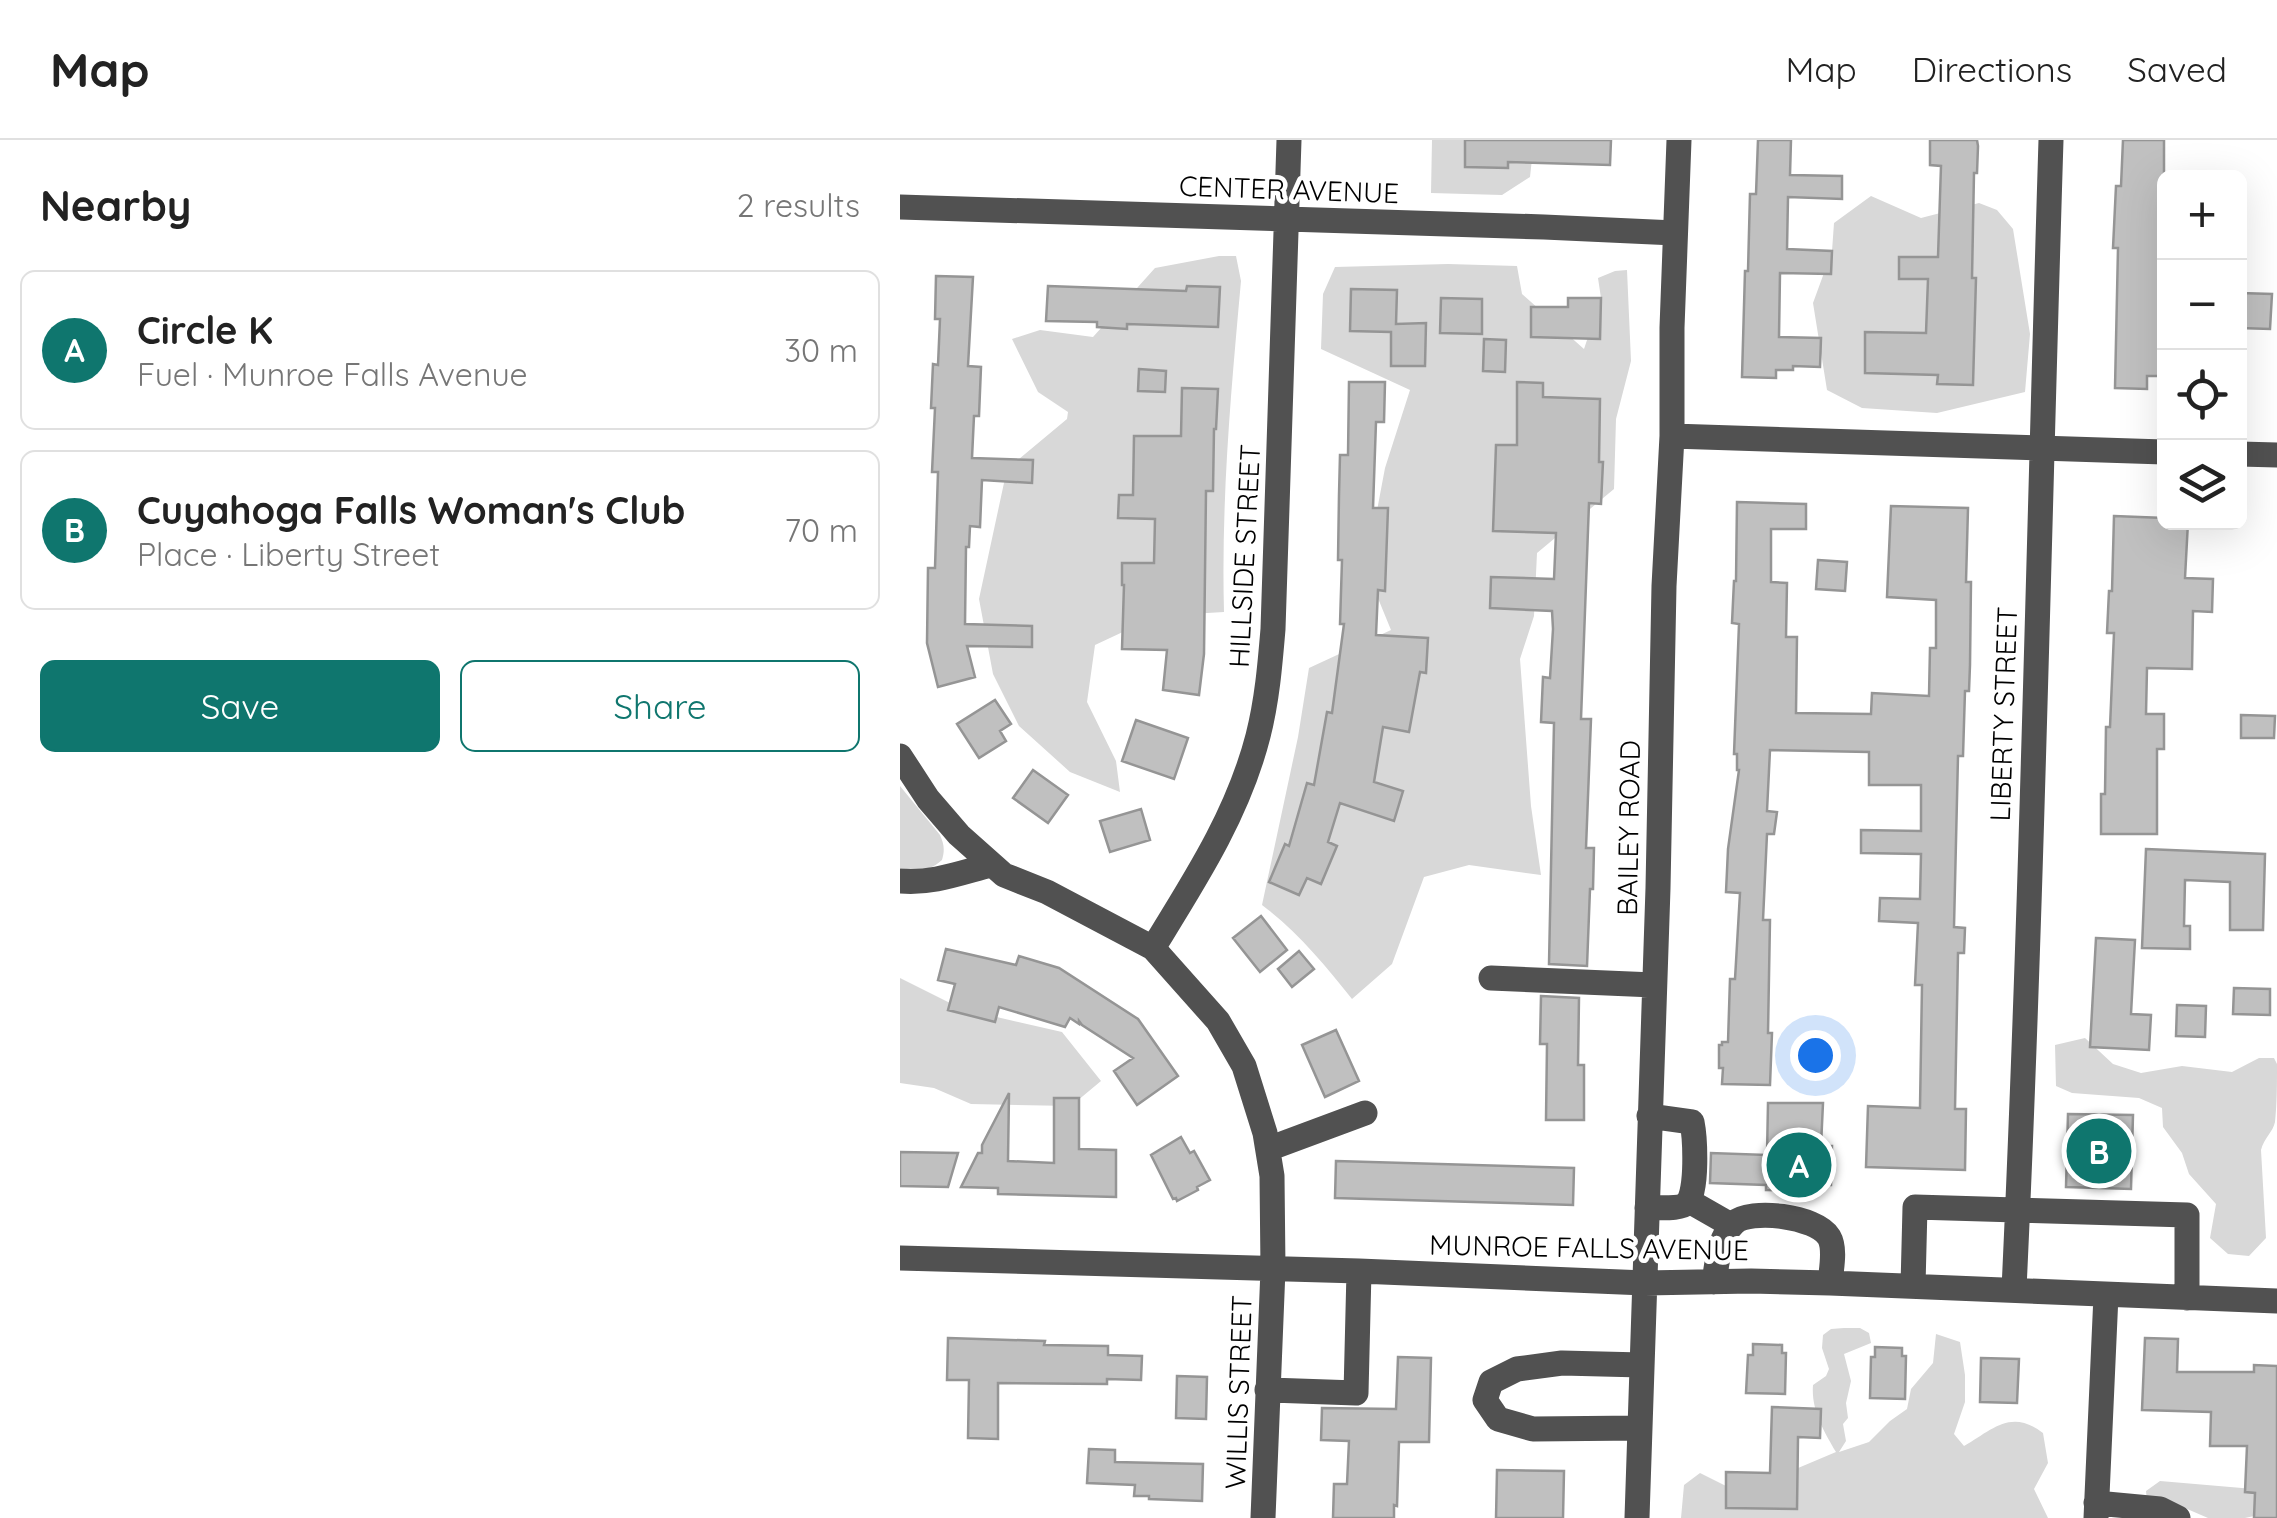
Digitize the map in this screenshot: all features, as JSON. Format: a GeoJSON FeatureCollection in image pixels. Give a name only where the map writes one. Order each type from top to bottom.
{"type":"FeatureCollection","features":[{"type":"Feature","properties":{"kind":"street","name":"HILLSIDE STREET"},"geometry":{"type":"LineString","coordinates":[[1153,948],[1226,824],[1248,770],[1266,700],[1274,630],[1289,140]]}},
{"type":"Feature","properties":{"kind":"street","name":"BAILEY ROAD"},"geometry":{"type":"LineString","coordinates":[[1637,1518],[1679,140]]}},
{"type":"Feature","properties":{"kind":"street","name":"LIBERTY STREET"},"geometry":{"type":"LineString","coordinates":[[2014,1290],[2051,140]]}},
{"type":"Feature","properties":{"kind":"street","name":"CENTER AVENUE"},"geometry":{"type":"LineString","coordinates":[[900,207],[1675,233]]}},
{"type":"Feature","properties":{"kind":"street"},"geometry":{"type":"LineString","coordinates":[[1672,436],[2157,452]]}},
{"type":"Feature","properties":{"kind":"street"},"geometry":{"type":"LineString","coordinates":[[2247,454],[2277,455]]}},
{"type":"Feature","properties":{"kind":"street"},"geometry":{"type":"LineString","coordinates":[[900,756],[928,799],[959,835],[1004,875],[1047,892],[1153,948]]}},
{"type":"Feature","properties":{"kind":"street"},"geometry":{"type":"LineString","coordinates":[[900,881],[933,881],[991,865]]}},
{"type":"Feature","properties":{"kind":"street","name":"WILLIS STREET"},"geometry":{"type":"LineString","coordinates":[[1153,948],[1218,1021],[1233,1044],[1253,1088],[1268,1148],[1273,1269],[1264,1518]]}},
{"type":"Feature","properties":{"kind":"street"},"geometry":{"type":"LineString","coordinates":[[1491,978],[1654,985]]}},
{"type":"Feature","properties":{"kind":"street"},"geometry":{"type":"LineString","coordinates":[[1268,1148],[1365,1113]]}},
{"type":"Feature","properties":{"kind":"street"},"geometry":{"type":"LineString","coordinates":[[1647,1208],[1684,1206],[1689,1201],[1694,1178],[1692,1122],[1650,1116]]}},
{"type":"Feature","properties":{"kind":"street"},"geometry":{"type":"LineString","coordinates":[[1689,1201],[1730,1225]]}},
{"type":"Feature","properties":{"kind":"street"},"geometry":{"type":"LineString","coordinates":[[1913,1286],[1915,1207],[2186,1215],[2186,1298]]}},
{"type":"Feature","properties":{"kind":"street"},"geometry":{"type":"LineString","coordinates":[[1714,1282],[1730,1225],[1741,1218],[1791,1216],[1827,1232],[1832,1244],[1830,1284]]}},
{"type":"Feature","properties":{"kind":"street","name":"MUNROE FALLS AVENUE"},"geometry":{"type":"LineString","coordinates":[[900,1258],[1645,1283],[1913,1286],[2277,1301]]}},
{"type":"Feature","properties":{"kind":"street"},"geometry":{"type":"LineString","coordinates":[[1268,1390],[1356,1394],[1359,1271]]}},
{"type":"Feature","properties":{"kind":"street"},"geometry":{"type":"LineString","coordinates":[[2106,1295],[2096,1511],[2160,1509],[2178,1518]]}},
{"type":"Feature","properties":{"kind":"street"},"geometry":{"type":"LineString","coordinates":[[1640,1428],[1532,1429],[1498,1418],[1485,1400],[1491,1382],[1517,1368],[1562,1363],[1642,1364]]}},
{"type":"Feature","properties":{"kind":"shaded area"},"geometry":{"type":"Polygon","coordinates":[[[1432,140],[1534,140],[1530,177],[1502,195],[1431,193],[1432,140]]]}},
{"type":"Feature","properties":{"kind":"shaded area"},"geometry":{"type":"Polygon","coordinates":[[[1871,196],[1921,218],[1979,203],[1997,210],[2013,229],[2030,334],[2025,392],[1937,413],[1862,408],[1827,390],[1813,303],[1832,251],[1834,223],[1871,196]]]}},
{"type":"Feature","properties":{"kind":"shaded area"},"geometry":{"type":"Polygon","coordinates":[[[1236,256],[1241,281],[1225,487],[1224,612],[1157,616],[1095,645],[1087,702],[1116,761],[1120,792],[1070,772],[1019,726],[993,674],[979,599],[1007,469],[1067,419],[1068,412],[1038,392],[1012,339],[1040,330],[1093,337],[1155,268],[1236,256]]]}},
{"type":"Feature","properties":{"kind":"shaded area"},"geometry":{"type":"Polygon","coordinates":[[[1517,266],[1522,294],[1584,349],[1601,298],[1598,278],[1627,270],[1631,361],[1616,419],[1614,489],[1537,553],[1534,616],[1520,659],[1531,806],[1541,875],[1469,865],[1424,877],[1392,964],[1352,999],[1299,937],[1262,905],[1309,668],[1391,630],[1366,569],[1385,468],[1410,390],[1321,349],[1323,294],[1335,267],[1517,266]]]}},
{"type":"Feature","properties":{"kind":"shaded area"},"geometry":{"type":"Polygon","coordinates":[[[900,786],[942,841],[942,860],[927,869],[900,868],[900,786]]]}},
{"type":"Feature","properties":{"kind":"shaded area"},"geometry":{"type":"Polygon","coordinates":[[[900,978],[962,1009],[1062,1032],[1101,1081],[1071,1106],[971,1104],[934,1088],[900,1083],[900,978]]]}},
{"type":"Feature","properties":{"kind":"shaded area"},"geometry":{"type":"Polygon","coordinates":[[[2085,1038],[2113,1064],[2141,1073],[2182,1066],[2232,1072],[2259,1058],[2274,1058],[2275,1122],[2261,1150],[2266,1238],[2249,1256],[2228,1254],[2210,1238],[2216,1204],[2189,1174],[2182,1153],[2163,1127],[2162,1108],[2139,1098],[2072,1093],[2056,1086],[2055,1045],[2085,1038]]]}},
{"type":"Feature","properties":{"kind":"shaded area"},"geometry":{"type":"Polygon","coordinates":[[[1860,1328],[1869,1333],[1871,1343],[1844,1354],[1851,1381],[1846,1403],[1848,1418],[1843,1424],[1846,1441],[1839,1452],[1869,1442],[1907,1409],[1911,1389],[1933,1363],[1936,1334],[1960,1342],[1965,1402],[1954,1434],[1964,1446],[2011,1422],[2021,1422],[2043,1433],[2048,1463],[2034,1489],[2048,1518],[1681,1518],[1684,1485],[1700,1473],[1732,1489],[1836,1452],[1816,1412],[1813,1385],[1829,1369],[1822,1348],[1823,1335],[1831,1329],[1860,1328]]]}},
{"type":"Feature","properties":{"kind":"shaded area"},"geometry":{"type":"Polygon","coordinates":[[[2160,1481],[2277,1491],[2277,1511],[2245,1518],[2208,1518],[2171,1502],[2147,1501],[2146,1491],[2160,1481]]]}},
{"type":"Feature","properties":{"kind":"building"},"geometry":{"type":"Polygon","coordinates":[[[1465,140],[1611,140],[1610,165],[1508,162],[1508,168],[1465,167],[1465,140]]]}},
{"type":"Feature","properties":{"kind":"building"},"geometry":{"type":"Polygon","coordinates":[[[1758,140],[1791,140],[1790,175],[1842,176],[1842,199],[1788,197],[1787,249],[1832,251],[1831,274],[1780,273],[1779,337],[1821,338],[1820,367],[1776,370],[1776,378],[1742,377],[1750,194],[1756,194],[1758,140]]]}},
{"type":"Feature","properties":{"kind":"building"},"geometry":{"type":"Polygon","coordinates":[[[1930,140],[1977,140],[1973,385],[1937,384],[1938,375],[1865,373],[1865,332],[1926,333],[1928,279],[1899,279],[1899,257],[1938,257],[1941,166],[1930,165],[1930,140]]]}},
{"type":"Feature","properties":{"kind":"building"},"geometry":{"type":"Polygon","coordinates":[[[2123,140],[2164,140],[2164,170],[2157,170],[2157,376],[2147,376],[2147,389],[2115,388],[2118,248],[2113,248],[2116,186],[2121,186],[2123,140]]]}},
{"type":"Feature","properties":{"kind":"building"},"geometry":{"type":"Polygon","coordinates":[[[936,276],[973,277],[968,366],[981,367],[972,458],[1033,460],[1032,483],[982,480],[980,527],[970,526],[966,547],[965,624],[1032,626],[1032,647],[967,646],[975,677],[938,687],[927,643],[928,568],[935,568],[938,472],[932,472],[935,408],[931,408],[940,319],[935,319],[936,276]]]}},
{"type":"Feature","properties":{"kind":"building"},"geometry":{"type":"Polygon","coordinates":[[[1048,286],[1186,291],[1187,286],[1220,287],[1218,327],[1127,324],[1127,329],[1097,327],[1097,322],[1046,321],[1048,286]]]}},
{"type":"Feature","properties":{"kind":"building"},"geometry":{"type":"Polygon","coordinates":[[[1351,289],[1397,290],[1396,324],[1426,323],[1425,366],[1391,366],[1391,332],[1350,331],[1351,289]]]}},
{"type":"Feature","properties":{"kind":"building"},"geometry":{"type":"Polygon","coordinates":[[[2247,293],[2272,294],[2270,329],[2247,328],[2247,293]]]}},
{"type":"Feature","properties":{"kind":"building"},"geometry":{"type":"Polygon","coordinates":[[[1441,298],[1482,299],[1482,334],[1440,333],[1441,298]]]}},
{"type":"Feature","properties":{"kind":"building"},"geometry":{"type":"Polygon","coordinates":[[[1568,298],[1601,298],[1600,339],[1531,337],[1531,307],[1568,307],[1568,298]]]}},
{"type":"Feature","properties":{"kind":"building"},"geometry":{"type":"Polygon","coordinates":[[[1484,339],[1506,340],[1505,372],[1483,371],[1484,339]]]}},
{"type":"Feature","properties":{"kind":"building"},"geometry":{"type":"Polygon","coordinates":[[[1139,369],[1166,371],[1165,392],[1138,391],[1139,369]]]}},
{"type":"Feature","properties":{"kind":"building"},"geometry":{"type":"Polygon","coordinates":[[[1349,382],[1385,382],[1384,422],[1376,422],[1373,508],[1388,508],[1385,591],[1378,590],[1376,635],[1428,638],[1426,673],[1420,672],[1409,732],[1383,727],[1374,782],[1403,791],[1394,821],[1340,803],[1328,842],[1337,846],[1321,884],[1307,878],[1299,895],[1269,882],[1285,844],[1289,846],[1307,783],[1314,785],[1327,712],[1332,713],[1344,624],[1340,624],[1339,495],[1340,455],[1348,455],[1349,382]]]}},
{"type":"Feature","properties":{"kind":"building"},"geometry":{"type":"Polygon","coordinates":[[[1517,382],[1543,383],[1543,397],[1600,399],[1601,504],[1589,503],[1581,719],[1591,719],[1586,848],[1594,848],[1587,966],[1549,964],[1554,723],[1541,722],[1543,677],[1550,678],[1552,611],[1490,608],[1491,577],[1554,579],[1556,533],[1493,531],[1496,445],[1517,445],[1517,382]]]}},
{"type":"Feature","properties":{"kind":"building"},"geometry":{"type":"Polygon","coordinates":[[[1182,388],[1218,389],[1213,491],[1206,491],[1204,654],[1199,695],[1163,690],[1167,650],[1122,649],[1122,563],[1154,563],[1155,519],[1118,518],[1119,495],[1133,495],[1134,436],[1181,436],[1182,388]]]}},
{"type":"Feature","properties":{"kind":"building"},"geometry":{"type":"Polygon","coordinates":[[[1737,502],[1806,504],[1806,529],[1771,529],[1771,582],[1787,583],[1786,637],[1797,637],[1796,713],[1871,714],[1872,693],[1929,696],[1930,648],[1936,648],[1936,600],[1887,597],[1891,506],[1968,508],[1970,665],[1963,756],[1958,756],[1954,927],[1965,928],[1964,953],[1958,953],[1955,1109],[1966,1109],[1965,1170],[1866,1167],[1868,1106],[1920,1108],[1922,985],[1915,985],[1918,923],[1879,921],[1880,898],[1920,899],[1921,854],[1861,853],[1861,830],[1921,831],[1921,785],[1869,785],[1869,752],[1770,750],[1767,811],[1777,812],[1774,834],[1767,834],[1763,920],[1770,920],[1770,1085],[1722,1084],[1719,1045],[1728,1042],[1730,979],[1735,979],[1740,893],[1726,892],[1739,770],[1734,754],[1739,624],[1732,623],[1737,502]]]}},
{"type":"Feature","properties":{"kind":"building"},"geometry":{"type":"Polygon","coordinates":[[[2114,516],[2157,518],[2157,530],[2188,530],[2185,578],[2213,579],[2212,612],[2193,611],[2192,669],[2147,668],[2146,714],[2164,714],[2164,749],[2157,749],[2157,834],[2101,834],[2106,727],[2110,727],[2114,633],[2107,633],[2114,516]]]}},
{"type":"Feature","properties":{"kind":"building"},"geometry":{"type":"Polygon","coordinates":[[[1818,560],[1847,562],[1845,591],[1816,589],[1818,560]]]}},
{"type":"Feature","properties":{"kind":"building"},"geometry":{"type":"Polygon","coordinates":[[[995,700],[1011,724],[1000,731],[1006,741],[979,758],[957,724],[995,700]]]}},
{"type":"Feature","properties":{"kind":"building"},"geometry":{"type":"Polygon","coordinates":[[[2241,715],[2275,716],[2274,738],[2241,738],[2241,715]]]}},
{"type":"Feature","properties":{"kind":"building"},"geometry":{"type":"Polygon","coordinates":[[[1136,720],[1188,738],[1174,779],[1122,761],[1136,720]]]}},
{"type":"Feature","properties":{"kind":"building"},"geometry":{"type":"Polygon","coordinates":[[[1033,770],[1068,795],[1048,823],[1013,798],[1033,770]]]}},
{"type":"Feature","properties":{"kind":"building"},"geometry":{"type":"Polygon","coordinates":[[[1141,809],[1150,840],[1110,852],[1100,821],[1141,809]]]}},
{"type":"Feature","properties":{"kind":"building"},"geometry":{"type":"Polygon","coordinates":[[[2146,849],[2265,854],[2263,930],[2230,930],[2230,882],[2185,880],[2184,926],[2190,926],[2190,949],[2142,948],[2146,849]]]}},
{"type":"Feature","properties":{"kind":"building"},"geometry":{"type":"Polygon","coordinates":[[[1261,916],[1287,950],[1260,972],[1233,938],[1261,916]]]}},
{"type":"Feature","properties":{"kind":"building"},"geometry":{"type":"Polygon","coordinates":[[[2096,938],[2135,940],[2131,1014],[2151,1015],[2149,1050],[2090,1047],[2096,938]]]}},
{"type":"Feature","properties":{"kind":"building"},"geometry":{"type":"Polygon","coordinates":[[[946,949],[1016,965],[1019,956],[1059,968],[1138,1019],[1178,1076],[1137,1105],[1114,1071],[1133,1058],[1079,1021],[1070,1018],[1065,1027],[999,1007],[995,1022],[948,1010],[955,984],[938,980],[946,949]]]}},
{"type":"Feature","properties":{"kind":"building"},"geometry":{"type":"Polygon","coordinates":[[[1299,951],[1314,969],[1292,987],[1278,969],[1299,951]]]}},
{"type":"Feature","properties":{"kind":"building"},"geometry":{"type":"Polygon","coordinates":[[[2234,988],[2270,989],[2270,1015],[2233,1014],[2234,988]]]}},
{"type":"Feature","properties":{"kind":"building"},"geometry":{"type":"Polygon","coordinates":[[[1541,996],[1579,998],[1578,1065],[1584,1065],[1584,1120],[1546,1120],[1547,1044],[1540,1044],[1541,996]]]}},
{"type":"Feature","properties":{"kind":"building"},"geometry":{"type":"Polygon","coordinates":[[[2177,1005],[2206,1006],[2205,1037],[2176,1036],[2177,1005]]]}},
{"type":"Feature","properties":{"kind":"building"},"geometry":{"type":"Polygon","coordinates":[[[1336,1030],[1359,1081],[1325,1097],[1302,1045],[1336,1030]]]}},
{"type":"Feature","properties":{"kind":"building"},"geometry":{"type":"Polygon","coordinates":[[[1009,1093],[1008,1161],[1054,1163],[1054,1098],[1079,1098],[1079,1149],[1116,1150],[1116,1197],[998,1194],[998,1188],[961,1187],[978,1153],[982,1153],[982,1145],[1009,1093]]]}},
{"type":"Feature","properties":{"kind":"building"},"geometry":{"type":"Polygon","coordinates":[[[1768,1103],[1823,1103],[1821,1146],[1832,1146],[1831,1185],[1819,1185],[1819,1191],[1710,1183],[1711,1153],[1767,1155],[1768,1103]]]}},
{"type":"Feature","properties":{"kind":"building"},"geometry":{"type":"Polygon","coordinates":[[[2068,1114],[2133,1115],[2131,1189],[2066,1187],[2068,1114]]]}},
{"type":"Feature","properties":{"kind":"building"},"geometry":{"type":"Polygon","coordinates":[[[1181,1137],[1210,1180],[1177,1201],[1151,1155],[1181,1137]]]}},
{"type":"Feature","properties":{"kind":"building"},"geometry":{"type":"Polygon","coordinates":[[[900,1152],[958,1153],[948,1187],[900,1186],[900,1152]]]}},
{"type":"Feature","properties":{"kind":"building"},"geometry":{"type":"Polygon","coordinates":[[[1336,1161],[1574,1168],[1573,1205],[1335,1198],[1336,1161]]]}},
{"type":"Feature","properties":{"kind":"building"},"geometry":{"type":"Polygon","coordinates":[[[948,1338],[1108,1346],[1108,1355],[1142,1356],[1141,1380],[1107,1379],[1107,1384],[998,1383],[998,1439],[968,1438],[969,1380],[947,1380],[948,1338]]]}},
{"type":"Feature","properties":{"kind":"building"},"geometry":{"type":"Polygon","coordinates":[[[2145,1338],[2178,1339],[2177,1372],[2254,1372],[2254,1365],[2277,1366],[2277,1518],[2254,1518],[2255,1493],[2245,1492],[2247,1446],[2210,1446],[2211,1412],[2142,1410],[2145,1338]]]}},
{"type":"Feature","properties":{"kind":"building"},"geometry":{"type":"Polygon","coordinates":[[[1753,1344],[1782,1345],[1782,1353],[1786,1353],[1785,1394],[1746,1393],[1748,1355],[1753,1355],[1753,1344]]]}},
{"type":"Feature","properties":{"kind":"building"},"geometry":{"type":"Polygon","coordinates":[[[1875,1347],[1902,1348],[1902,1356],[1906,1356],[1905,1399],[1870,1398],[1871,1357],[1875,1357],[1875,1347]]]}},
{"type":"Feature","properties":{"kind":"building"},"geometry":{"type":"Polygon","coordinates":[[[1398,1357],[1431,1358],[1429,1442],[1399,1442],[1394,1518],[1333,1518],[1334,1484],[1347,1484],[1349,1441],[1321,1440],[1322,1408],[1396,1409],[1398,1357]]]}},
{"type":"Feature","properties":{"kind":"building"},"geometry":{"type":"Polygon","coordinates":[[[1981,1358],[2019,1359],[2017,1403],[1980,1402],[1981,1358]]]}},
{"type":"Feature","properties":{"kind":"building"},"geometry":{"type":"Polygon","coordinates":[[[1177,1376],[1207,1377],[1206,1419],[1176,1418],[1177,1376]]]}},
{"type":"Feature","properties":{"kind":"building"},"geometry":{"type":"Polygon","coordinates":[[[1772,1407],[1821,1409],[1820,1438],[1798,1437],[1797,1509],[1726,1508],[1726,1472],[1770,1473],[1772,1407]]]}},
{"type":"Feature","properties":{"kind":"building"},"geometry":{"type":"Polygon","coordinates":[[[1089,1449],[1115,1450],[1115,1462],[1203,1464],[1202,1501],[1149,1499],[1134,1496],[1135,1485],[1087,1483],[1089,1449]]]}},
{"type":"Feature","properties":{"kind":"building"},"geometry":{"type":"Polygon","coordinates":[[[1497,1470],[1564,1471],[1563,1518],[1496,1518],[1497,1470]]]}},
{"type":"Feature","properties":{"kind":"place","name":"Cuyahoga Falls Woman's Club"},"geometry":{"type":"Point","coordinates":[2099,1151]}},
{"type":"Feature","properties":{"kind":"place","name":"Circle K"},"geometry":{"type":"Point","coordinates":[1799,1165]}}]}
